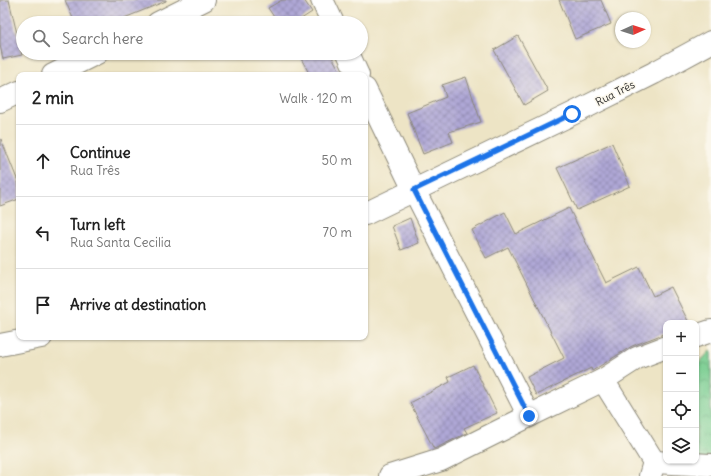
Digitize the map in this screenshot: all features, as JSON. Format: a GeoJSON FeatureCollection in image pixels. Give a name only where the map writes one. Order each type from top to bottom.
{"type":"FeatureCollection","features":[{"type":"Feature","properties":{"kind":"street"},"geometry":{"type":"LineString","coordinates":[[172,16],[204,0]]}},
{"type":"Feature","properties":{"kind":"street"},"geometry":{"type":"LineString","coordinates":[[322,0],[330,16]]}},
{"type":"Feature","properties":{"kind":"street","name":"Rua Três"},"geometry":{"type":"LineString","coordinates":[[368,213],[586,108],[711,42]]}},
{"type":"Feature","properties":{"kind":"street"},"geometry":{"type":"LineString","coordinates":[[59,72],[83,60]]}},
{"type":"Feature","properties":{"kind":"street"},"geometry":{"type":"LineString","coordinates":[[351,60],[357,72]]}},
{"type":"Feature","properties":{"kind":"street"},"geometry":{"type":"LineString","coordinates":[[0,101],[16,93]]}},
{"type":"Feature","properties":{"kind":"street"},"geometry":{"type":"LineString","coordinates":[[368,95],[414,190],[529,416]]}},
{"type":"Feature","properties":{"kind":"street"},"geometry":{"type":"LineString","coordinates":[[699,335],[711,331]]}},
{"type":"Feature","properties":{"kind":"street"},"geometry":{"type":"LineString","coordinates":[[0,345],[26,340]]}},
{"type":"Feature","properties":{"kind":"street"},"geometry":{"type":"LineString","coordinates":[[390,476],[441,460],[603,380],[637,358],[663,348]]}},
{"type":"Feature","properties":{"kind":"street"},"geometry":{"type":"LineString","coordinates":[[603,380],[652,469],[711,465]]}},
{"type":"Feature","properties":{"kind":"green space"},"geometry":{"type":"Polygon","coordinates":[[[711,350],[711,460],[699,460],[699,363],[711,350]]]}},
{"type":"Feature","properties":{"kind":"building"},"geometry":{"type":"Polygon","coordinates":[[[0,0],[9,0],[16,30],[16,56],[3,59],[0,45],[0,0]]]}},
{"type":"Feature","properties":{"kind":"building"},"geometry":{"type":"Polygon","coordinates":[[[65,0],[166,0],[129,16],[72,16],[65,0]]]}},
{"type":"Feature","properties":{"kind":"building"},"geometry":{"type":"Polygon","coordinates":[[[282,0],[304,0],[312,12],[306,16],[273,16],[268,8],[282,0]]]}},
{"type":"Feature","properties":{"kind":"building"},"geometry":{"type":"Polygon","coordinates":[[[559,0],[601,0],[611,24],[575,39],[559,0]]]}},
{"type":"Feature","properties":{"kind":"building"},"geometry":{"type":"Polygon","coordinates":[[[518,36],[548,91],[524,105],[494,50],[518,36]]]}},
{"type":"Feature","properties":{"kind":"building"},"geometry":{"type":"Polygon","coordinates":[[[302,60],[334,60],[340,72],[308,72],[302,60]]]}},
{"type":"Feature","properties":{"kind":"building"},"geometry":{"type":"Polygon","coordinates":[[[466,77],[481,122],[449,132],[453,142],[423,154],[407,113],[446,97],[442,85],[466,77]]]}},
{"type":"Feature","properties":{"kind":"building"},"geometry":{"type":"Polygon","coordinates":[[[1,139],[16,176],[16,200],[0,206],[1,139]]]}},
{"type":"Feature","properties":{"kind":"building"},"geometry":{"type":"Polygon","coordinates":[[[612,143],[630,186],[577,210],[557,168],[612,143]]]}},
{"type":"Feature","properties":{"kind":"building"},"geometry":{"type":"Polygon","coordinates":[[[569,208],[606,283],[639,267],[653,296],[671,287],[688,320],[663,320],[663,334],[632,346],[592,371],[591,368],[536,395],[527,377],[564,358],[508,247],[486,258],[472,230],[505,212],[516,234],[569,208]]]}},
{"type":"Feature","properties":{"kind":"building"},"geometry":{"type":"Polygon","coordinates":[[[410,218],[419,243],[401,250],[392,226],[410,218]]]}},
{"type":"Feature","properties":{"kind":"building"},"geometry":{"type":"Polygon","coordinates":[[[473,365],[497,413],[464,428],[467,433],[434,449],[410,403],[450,382],[448,377],[473,365]]]}},
{"type":"Feature","properties":{"kind":"route"},"geometry":{"type":"LineString","coordinates":[[529,416],[414,190],[572,114]]}}]}
